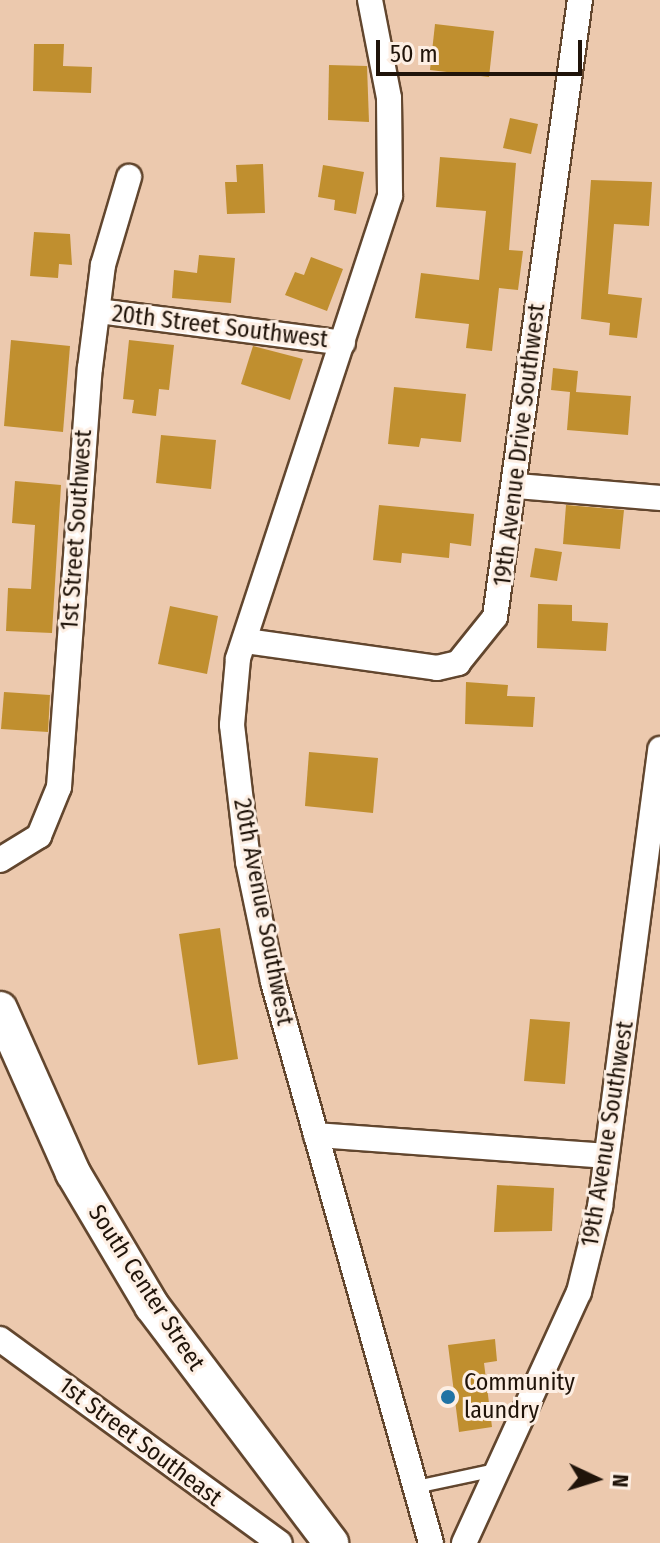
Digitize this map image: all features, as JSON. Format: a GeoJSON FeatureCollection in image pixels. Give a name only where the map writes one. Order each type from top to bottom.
{"type":"FeatureCollection","features":[{"type":"Feature","properties":{"kind":"street","name":"20th Avenue Southwest"},"geometry":{"type":"LineString","coordinates":[[370,0],[389,98],[390,196],[238,659],[232,725],[248,862],[316,1135],[431,1543]]}},
{"type":"Feature","properties":{"kind":"street","name":"19th Avenue Drive Southwest"},"geometry":{"type":"LineString","coordinates":[[246,641],[437,668],[458,663],[495,617],[517,486],[580,0]]}},
{"type":"Feature","properties":{"kind":"street","name":"1st Street Southwest"},"geometry":{"type":"LineString","coordinates":[[0,860],[39,836],[59,787],[98,311],[112,221],[129,177]]}},
{"type":"Feature","properties":{"kind":"street","name":"20th Street Southwest"},"geometry":{"type":"LineString","coordinates":[[98,311],[343,343]]}},
{"type":"Feature","properties":{"kind":"street"},"geometry":{"type":"LineString","coordinates":[[517,486],[660,498]]}},
{"type":"Feature","properties":{"kind":"street","name":"19th Avenue Southwest"},"geometry":{"type":"LineString","coordinates":[[464,1543],[579,1292],[606,1156],[660,749]]}},
{"type":"Feature","properties":{"kind":"street","name":"South Center Street"},"geometry":{"type":"LineString","coordinates":[[0,1009],[73,1173],[152,1306],[331,1543]]}},
{"type":"Feature","properties":{"kind":"street"},"geometry":{"type":"LineString","coordinates":[[316,1135],[606,1156]]}},
{"type":"Feature","properties":{"kind":"street","name":"1st Street Southeast"},"geometry":{"type":"LineString","coordinates":[[0,1339],[280,1543]]}},
{"type":"Feature","properties":{"kind":"lane"},"geometry":{"type":"LineString","coordinates":[[416,1487],[496,1470]]}},
{"type":"Feature","properties":{"kind":"building"},"geometry":{"type":"Polygon","coordinates":[[[435,24],[494,31],[489,77],[430,70],[435,24]]]}},
{"type":"Feature","properties":{"kind":"building"},"geometry":{"type":"Polygon","coordinates":[[[34,44],[64,44],[63,66],[92,67],[91,93],[33,91],[34,44]]]}},
{"type":"Feature","properties":{"kind":"building"},"geometry":{"type":"Polygon","coordinates":[[[329,65],[367,66],[369,122],[328,120],[329,65]]]}},
{"type":"Feature","properties":{"kind":"building"},"geometry":{"type":"Polygon","coordinates":[[[510,118],[538,124],[531,154],[503,148],[510,118]]]}},
{"type":"Feature","properties":{"kind":"building"},"geometry":{"type":"Polygon","coordinates":[[[440,157],[516,163],[509,250],[523,251],[518,290],[499,288],[492,351],[466,348],[469,324],[415,318],[421,273],[479,280],[486,211],[436,207],[440,157]]]}},
{"type":"Feature","properties":{"kind":"building"},"geometry":{"type":"Polygon","coordinates":[[[263,164],[265,213],[227,214],[225,182],[237,182],[236,165],[263,164]]]}},
{"type":"Feature","properties":{"kind":"building"},"geometry":{"type":"Polygon","coordinates":[[[323,165],[364,172],[356,214],[334,210],[335,200],[318,197],[323,165]]]}},
{"type":"Feature","properties":{"kind":"building"},"geometry":{"type":"Polygon","coordinates":[[[591,180],[652,182],[649,226],[614,224],[608,294],[642,298],[637,338],[609,335],[610,323],[581,319],[591,180]]]}},
{"type":"Feature","properties":{"kind":"building"},"geometry":{"type":"Polygon","coordinates":[[[34,232],[70,234],[72,265],[59,264],[58,278],[30,276],[34,232]]]}},
{"type":"Feature","properties":{"kind":"building"},"geometry":{"type":"Polygon","coordinates":[[[199,255],[235,258],[231,303],[172,298],[174,270],[197,273],[199,255]]]}},
{"type":"Feature","properties":{"kind":"building"},"geometry":{"type":"Polygon","coordinates":[[[311,257],[343,269],[327,311],[285,295],[295,272],[304,275],[311,257]]]}},
{"type":"Feature","properties":{"kind":"building"},"geometry":{"type":"Polygon","coordinates":[[[11,340],[70,346],[63,432],[4,426],[11,340]]]}},
{"type":"Feature","properties":{"kind":"building"},"geometry":{"type":"Polygon","coordinates":[[[129,340],[174,345],[169,390],[159,389],[156,416],[132,413],[134,400],[123,399],[129,340]]]}},
{"type":"Feature","properties":{"kind":"building"},"geometry":{"type":"Polygon","coordinates":[[[253,346],[303,359],[290,400],[241,384],[253,346]]]}},
{"type":"Feature","properties":{"kind":"building"},"geometry":{"type":"Polygon","coordinates":[[[553,368],[578,371],[576,392],[631,396],[628,435],[567,430],[570,392],[551,390],[553,368]]]}},
{"type":"Feature","properties":{"kind":"building"},"geometry":{"type":"Polygon","coordinates":[[[394,387],[466,394],[461,442],[421,438],[419,447],[388,444],[394,387]]]}},
{"type":"Feature","properties":{"kind":"building"},"geometry":{"type":"Polygon","coordinates":[[[161,435],[216,440],[211,489],[156,483],[161,435]]]}},
{"type":"Feature","properties":{"kind":"building"},"geometry":{"type":"Polygon","coordinates":[[[15,481],[61,485],[52,633],[6,631],[8,588],[31,589],[35,525],[12,523],[15,481]]]}},
{"type":"Feature","properties":{"kind":"building"},"geometry":{"type":"Polygon","coordinates":[[[379,505],[474,514],[471,546],[450,543],[449,558],[402,553],[401,563],[373,560],[379,505]]]}},
{"type":"Feature","properties":{"kind":"building"},"geometry":{"type":"Polygon","coordinates":[[[566,505],[624,510],[620,549],[563,544],[566,505]]]}},
{"type":"Feature","properties":{"kind":"building"},"geometry":{"type":"Polygon","coordinates":[[[535,548],[562,552],[557,581],[530,577],[535,548]]]}},
{"type":"Feature","properties":{"kind":"building"},"geometry":{"type":"Polygon","coordinates":[[[538,604],[572,605],[572,621],[608,623],[606,651],[537,648],[538,604]]]}},
{"type":"Feature","properties":{"kind":"building"},"geometry":{"type":"Polygon","coordinates":[[[170,606],[218,616],[207,674],[158,664],[170,606]]]}},
{"type":"Feature","properties":{"kind":"building"},"geometry":{"type":"Polygon","coordinates":[[[466,682],[508,685],[507,696],[535,697],[533,727],[465,724],[466,682]]]}},
{"type":"Feature","properties":{"kind":"building"},"geometry":{"type":"Polygon","coordinates":[[[4,692],[50,695],[48,732],[1,729],[4,692]]]}},
{"type":"Feature","properties":{"kind":"building"},"geometry":{"type":"Polygon","coordinates":[[[309,752],[378,758],[373,813],[305,806],[309,752]]]}},
{"type":"Feature","properties":{"kind":"building"},"geometry":{"type":"Polygon","coordinates":[[[220,928],[238,1059],[198,1065],[179,934],[220,928]]]}},
{"type":"Feature","properties":{"kind":"building"},"geometry":{"type":"Polygon","coordinates":[[[530,1019],[570,1022],[565,1084],[524,1081],[530,1019]]]}},
{"type":"Feature","properties":{"kind":"building"},"geometry":{"type":"Polygon","coordinates":[[[497,1185],[554,1188],[552,1231],[494,1232],[497,1185]]]}},
{"type":"Feature","properties":{"kind":"building"},"geometry":{"type":"Polygon","coordinates":[[[495,1339],[497,1361],[484,1363],[492,1427],[459,1432],[448,1345],[495,1339]]]}},
{"type":"Feature","properties":{"kind":"place","name":"Community laundry"},"geometry":{"type":"Point","coordinates":[448,1397]}}]}
